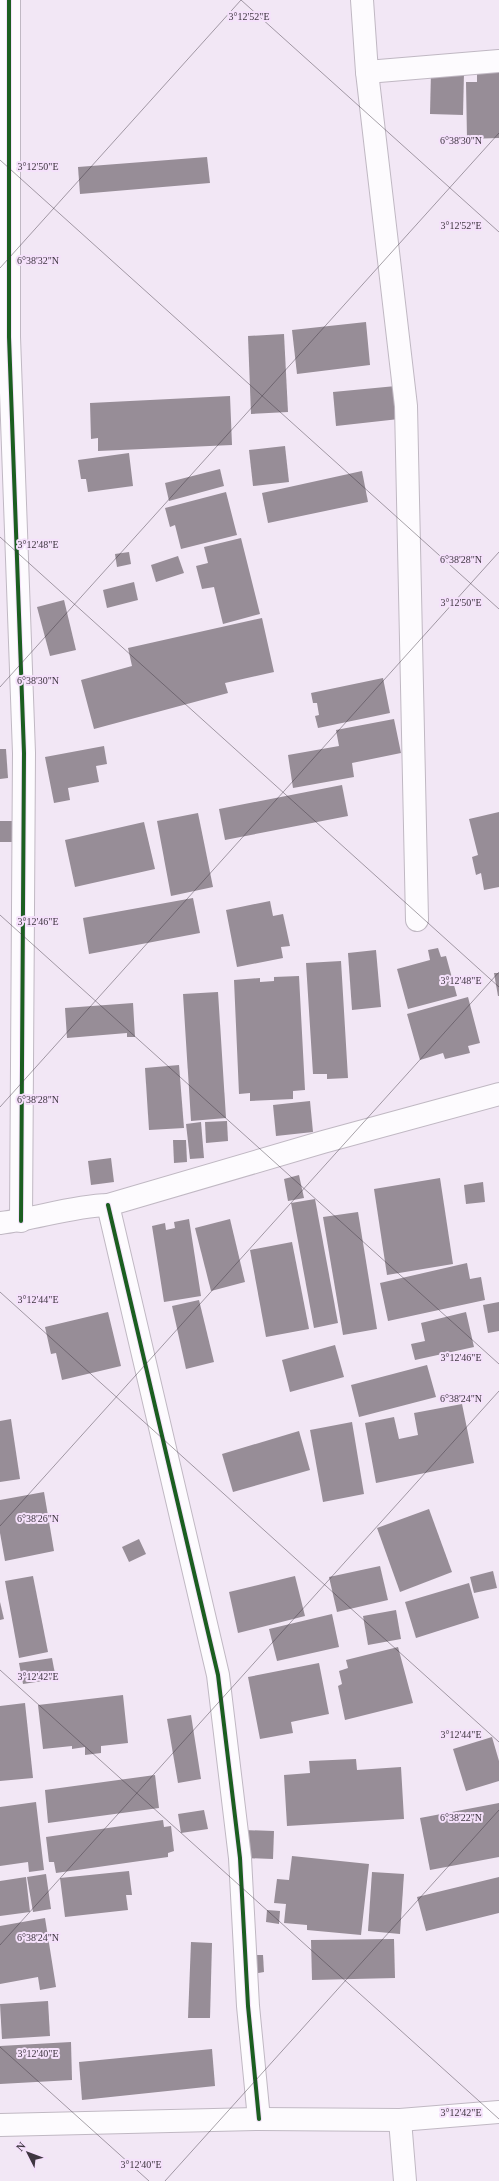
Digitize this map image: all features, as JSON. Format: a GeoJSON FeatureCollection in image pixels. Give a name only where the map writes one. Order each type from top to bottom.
{"type":"FeatureCollection","features":[{"type":"Feature","properties":{"kind":"street"},"geometry":{"type":"LineString","coordinates":[[9,0],[9,337],[24,753],[21,1221]]}},
{"type":"Feature","properties":{"kind":"street"},"geometry":{"type":"LineString","coordinates":[[362,0],[367,72],[406,406],[417,920]]}},
{"type":"Feature","properties":{"kind":"street"},"geometry":{"type":"LineString","coordinates":[[367,72],[499,61]]}},
{"type":"Feature","properties":{"kind":"street"},"geometry":{"type":"LineString","coordinates":[[0,1223],[21,1221],[87,1206],[108,1205],[324,1142],[499,1094]]}},
{"type":"Feature","properties":{"kind":"street"},"geometry":{"type":"LineString","coordinates":[[108,1205],[218,1675],[240,1858],[248,2006],[259,2119]]}},
{"type":"Feature","properties":{"kind":"street"},"geometry":{"type":"LineString","coordinates":[[0,2125],[259,2119],[400,2120],[499,2112]]}},
{"type":"Feature","properties":{"kind":"street"},"geometry":{"type":"LineString","coordinates":[[400,2120],[404,2181]]}},
{"type":"Feature","properties":{"kind":"building"},"geometry":{"type":"Polygon","coordinates":[[[431,71],[464,72],[463,115],[430,114],[431,71]]]}},
{"type":"Feature","properties":{"kind":"building"},"geometry":{"type":"Polygon","coordinates":[[[499,71],[499,138],[467,139],[466,82],[477,82],[477,72],[499,71]]]}},
{"type":"Feature","properties":{"kind":"building"},"geometry":{"type":"Polygon","coordinates":[[[207,157],[210,183],[80,194],[78,167],[207,157]]]}},
{"type":"Feature","properties":{"kind":"building"},"geometry":{"type":"Polygon","coordinates":[[[366,322],[370,365],[297,374],[292,330],[366,322]]]}},
{"type":"Feature","properties":{"kind":"building"},"geometry":{"type":"Polygon","coordinates":[[[284,334],[288,412],[251,414],[248,336],[284,334]]]}},
{"type":"Feature","properties":{"kind":"building"},"geometry":{"type":"Polygon","coordinates":[[[396,386],[399,419],[336,426],[333,392],[396,386]]]}},
{"type":"Feature","properties":{"kind":"building"},"geometry":{"type":"Polygon","coordinates":[[[230,396],[232,445],[98,451],[98,438],[91,439],[90,403],[230,396]]]}},
{"type":"Feature","properties":{"kind":"building"},"geometry":{"type":"Polygon","coordinates":[[[285,446],[289,482],[253,486],[249,450],[285,446]]]}},
{"type":"Feature","properties":{"kind":"building"},"geometry":{"type":"Polygon","coordinates":[[[129,453],[133,486],[88,492],[86,479],[81,479],[78,460],[129,453]]]}},
{"type":"Feature","properties":{"kind":"building"},"geometry":{"type":"Polygon","coordinates":[[[220,469],[224,486],[169,501],[165,483],[220,469]]]}},
{"type":"Feature","properties":{"kind":"building"},"geometry":{"type":"Polygon","coordinates":[[[362,471],[368,502],[268,523],[262,493],[362,471]]]}},
{"type":"Feature","properties":{"kind":"building"},"geometry":{"type":"Polygon","coordinates":[[[226,492],[237,535],[181,549],[175,525],[170,527],[165,508],[226,492]]]}},
{"type":"Feature","properties":{"kind":"building"},"geometry":{"type":"Polygon","coordinates":[[[241,538],[260,614],[223,624],[214,587],[202,589],[196,566],[208,563],[204,547],[241,538]]]}},
{"type":"Feature","properties":{"kind":"building"},"geometry":{"type":"Polygon","coordinates":[[[129,552],[131,564],[117,567],[115,554],[129,552]]]}},
{"type":"Feature","properties":{"kind":"building"},"geometry":{"type":"Polygon","coordinates":[[[178,556],[184,573],[156,582],[151,565],[178,556]]]}},
{"type":"Feature","properties":{"kind":"building"},"geometry":{"type":"Polygon","coordinates":[[[134,582],[138,600],[107,608],[103,590],[134,582]]]}},
{"type":"Feature","properties":{"kind":"building"},"geometry":{"type":"Polygon","coordinates":[[[64,600],[76,650],[50,656],[37,607],[64,600]]]}},
{"type":"Feature","properties":{"kind":"building"},"geometry":{"type":"Polygon","coordinates":[[[262,618],[274,672],[225,683],[228,693],[94,729],[81,680],[132,666],[128,648],[262,618]]]}},
{"type":"Feature","properties":{"kind":"building"},"geometry":{"type":"Polygon","coordinates":[[[383,678],[390,713],[318,728],[315,716],[319,715],[317,703],[313,703],[311,693],[383,678]]]}},
{"type":"Feature","properties":{"kind":"building"},"geometry":{"type":"Polygon","coordinates":[[[394,719],[401,753],[352,763],[354,777],[293,788],[288,755],[339,746],[336,730],[394,719]]]}},
{"type":"Feature","properties":{"kind":"building"},"geometry":{"type":"Polygon","coordinates":[[[104,746],[107,764],[96,766],[99,782],[68,788],[70,800],[54,803],[45,757],[104,746]]]}},
{"type":"Feature","properties":{"kind":"building"},"geometry":{"type":"Polygon","coordinates":[[[0,749],[6,749],[8,778],[0,779],[0,749]]]}},
{"type":"Feature","properties":{"kind":"building"},"geometry":{"type":"Polygon","coordinates":[[[342,785],[348,816],[225,840],[219,809],[342,785]]]}},
{"type":"Feature","properties":{"kind":"building"},"geometry":{"type":"Polygon","coordinates":[[[499,812],[499,887],[484,890],[481,873],[476,875],[472,857],[478,855],[469,819],[499,812]]]}},
{"type":"Feature","properties":{"kind":"building"},"geometry":{"type":"Polygon","coordinates":[[[198,813],[213,887],[171,896],[157,821],[198,813]]]}},
{"type":"Feature","properties":{"kind":"building"},"geometry":{"type":"Polygon","coordinates":[[[0,821],[15,821],[15,842],[0,842],[0,821]]]}},
{"type":"Feature","properties":{"kind":"building"},"geometry":{"type":"Polygon","coordinates":[[[144,822],[155,869],[75,887],[65,840],[144,822]]]}},
{"type":"Feature","properties":{"kind":"building"},"geometry":{"type":"Polygon","coordinates":[[[193,898],[200,933],[89,954],[83,918],[193,898]]]}},
{"type":"Feature","properties":{"kind":"building"},"geometry":{"type":"Polygon","coordinates":[[[270,901],[273,916],[283,914],[290,946],[281,947],[283,958],[237,967],[226,910],[270,901]]]}},
{"type":"Feature","properties":{"kind":"building"},"geometry":{"type":"Polygon","coordinates":[[[438,948],[441,957],[446,956],[457,996],[408,1009],[397,969],[430,960],[428,950],[438,948]]]}},
{"type":"Feature","properties":{"kind":"building"},"geometry":{"type":"Polygon","coordinates":[[[376,950],[381,1007],[352,1010],[348,953],[376,950]]]}},
{"type":"Feature","properties":{"kind":"building"},"geometry":{"type":"Polygon","coordinates":[[[341,961],[348,1078],[327,1079],[327,1074],[313,1074],[306,963],[341,961]]]}},
{"type":"Feature","properties":{"kind":"building"},"geometry":{"type":"Polygon","coordinates":[[[494,973],[499,973],[499,996],[498,996],[494,973]]]}},
{"type":"Feature","properties":{"kind":"building"},"geometry":{"type":"Polygon","coordinates":[[[299,976],[305,1090],[293,1091],[293,1099],[250,1101],[250,1093],[239,1094],[234,980],[260,978],[260,982],[274,981],[274,977],[299,976]]]}},
{"type":"Feature","properties":{"kind":"building"},"geometry":{"type":"Polygon","coordinates":[[[218,992],[226,1118],[191,1121],[183,994],[218,992]]]}},
{"type":"Feature","properties":{"kind":"building"},"geometry":{"type":"Polygon","coordinates":[[[468,997],[480,1043],[468,1046],[470,1053],[445,1059],[443,1053],[420,1060],[407,1014],[468,997]]]}},
{"type":"Feature","properties":{"kind":"building"},"geometry":{"type":"Polygon","coordinates":[[[133,1003],[135,1037],[127,1037],[127,1033],[67,1038],[65,1008],[133,1003]]]}},
{"type":"Feature","properties":{"kind":"building"},"geometry":{"type":"Polygon","coordinates":[[[179,1065],[184,1128],[149,1130],[145,1068],[179,1065]]]}},
{"type":"Feature","properties":{"kind":"building"},"geometry":{"type":"Polygon","coordinates":[[[310,1101],[313,1132],[276,1136],[273,1105],[310,1101]]]}},
{"type":"Feature","properties":{"kind":"building"},"geometry":{"type":"Polygon","coordinates":[[[227,1121],[228,1141],[206,1143],[205,1122],[227,1121]]]}},
{"type":"Feature","properties":{"kind":"building"},"geometry":{"type":"Polygon","coordinates":[[[201,1122],[204,1158],[190,1159],[186,1124],[201,1122]]]}},
{"type":"Feature","properties":{"kind":"building"},"geometry":{"type":"Polygon","coordinates":[[[173,1140],[186,1140],[187,1162],[174,1163],[173,1140]]]}},
{"type":"Feature","properties":{"kind":"building"},"geometry":{"type":"Polygon","coordinates":[[[111,1158],[114,1182],[91,1185],[88,1161],[111,1158]]]}},
{"type":"Feature","properties":{"kind":"building"},"geometry":{"type":"Polygon","coordinates":[[[299,1175],[304,1198],[288,1201],[284,1179],[299,1175]]]}},
{"type":"Feature","properties":{"kind":"building"},"geometry":{"type":"Polygon","coordinates":[[[440,1178],[453,1264],[387,1275],[374,1189],[440,1178]]]}},
{"type":"Feature","properties":{"kind":"building"},"geometry":{"type":"Polygon","coordinates":[[[483,1182],[485,1202],[466,1204],[464,1185],[483,1182]]]}},
{"type":"Feature","properties":{"kind":"building"},"geometry":{"type":"Polygon","coordinates":[[[315,1199],[338,1323],[314,1328],[291,1203],[315,1199]]]}},
{"type":"Feature","properties":{"kind":"building"},"geometry":{"type":"Polygon","coordinates":[[[358,1212],[377,1329],[343,1335],[323,1217],[358,1212]]]}},
{"type":"Feature","properties":{"kind":"building"},"geometry":{"type":"Polygon","coordinates":[[[189,1219],[201,1296],[164,1302],[152,1226],[165,1223],[166,1230],[175,1228],[174,1222],[189,1219]]]}},
{"type":"Feature","properties":{"kind":"building"},"geometry":{"type":"Polygon","coordinates":[[[230,1219],[245,1282],[211,1291],[195,1228],[230,1219]]]}},
{"type":"Feature","properties":{"kind":"building"},"geometry":{"type":"Polygon","coordinates":[[[292,1242],[309,1329],[266,1337],[250,1250],[292,1242]]]}},
{"type":"Feature","properties":{"kind":"building"},"geometry":{"type":"Polygon","coordinates":[[[467,1263],[470,1279],[481,1277],[485,1300],[388,1321],[380,1283],[467,1263]]]}},
{"type":"Feature","properties":{"kind":"building"},"geometry":{"type":"Polygon","coordinates":[[[199,1300],[214,1362],[186,1369],[172,1306],[199,1300]]]}},
{"type":"Feature","properties":{"kind":"building"},"geometry":{"type":"Polygon","coordinates":[[[499,1302],[499,1331],[488,1333],[483,1305],[499,1302]]]}},
{"type":"Feature","properties":{"kind":"building"},"geometry":{"type":"Polygon","coordinates":[[[108,1312],[121,1366],[62,1380],[56,1353],[51,1354],[45,1327],[108,1312]]]}},
{"type":"Feature","properties":{"kind":"building"},"geometry":{"type":"Polygon","coordinates":[[[466,1312],[474,1347],[415,1360],[411,1344],[425,1341],[421,1323],[466,1312]]]}},
{"type":"Feature","properties":{"kind":"building"},"geometry":{"type":"Polygon","coordinates":[[[335,1345],[344,1377],[290,1392],[282,1360],[335,1345]]]}},
{"type":"Feature","properties":{"kind":"building"},"geometry":{"type":"Polygon","coordinates":[[[427,1365],[436,1397],[359,1417],[351,1385],[427,1365]]]}},
{"type":"Feature","properties":{"kind":"building"},"geometry":{"type":"Polygon","coordinates":[[[462,1404],[474,1463],[376,1483],[365,1423],[394,1417],[399,1439],[418,1435],[414,1413],[462,1404]]]}},
{"type":"Feature","properties":{"kind":"building"},"geometry":{"type":"Polygon","coordinates":[[[11,1419],[20,1479],[0,1482],[0,1421],[11,1419]]]}},
{"type":"Feature","properties":{"kind":"building"},"geometry":{"type":"Polygon","coordinates":[[[352,1422],[364,1494],[323,1502],[310,1430],[352,1422]]]}},
{"type":"Feature","properties":{"kind":"building"},"geometry":{"type":"Polygon","coordinates":[[[299,1431],[310,1470],[233,1492],[222,1454],[299,1431]]]}},
{"type":"Feature","properties":{"kind":"building"},"geometry":{"type":"Polygon","coordinates":[[[44,1492],[54,1551],[5,1561],[0,1533],[0,1500],[44,1492]]]}},
{"type":"Feature","properties":{"kind":"building"},"geometry":{"type":"Polygon","coordinates":[[[429,1509],[452,1572],[400,1592],[377,1528],[429,1509]]]}},
{"type":"Feature","properties":{"kind":"building"},"geometry":{"type":"Polygon","coordinates":[[[139,1539],[146,1554],[129,1562],[122,1547],[139,1539]]]}},
{"type":"Feature","properties":{"kind":"building"},"geometry":{"type":"Polygon","coordinates":[[[380,1566],[388,1600],[337,1612],[329,1577],[380,1566]]]}},
{"type":"Feature","properties":{"kind":"building"},"geometry":{"type":"Polygon","coordinates":[[[493,1571],[497,1588],[474,1593],[470,1577],[493,1571]]]}},
{"type":"Feature","properties":{"kind":"building"},"geometry":{"type":"Polygon","coordinates":[[[33,1576],[48,1652],[19,1658],[5,1581],[33,1576]]]}},
{"type":"Feature","properties":{"kind":"building"},"geometry":{"type":"Polygon","coordinates":[[[295,1576],[305,1616],[238,1633],[229,1592],[295,1576]]]}},
{"type":"Feature","properties":{"kind":"building"},"geometry":{"type":"Polygon","coordinates":[[[469,1583],[479,1618],[416,1638],[405,1602],[469,1583]]]}},
{"type":"Feature","properties":{"kind":"building"},"geometry":{"type":"Polygon","coordinates":[[[0,1602],[4,1619],[0,1620],[0,1602]]]}},
{"type":"Feature","properties":{"kind":"building"},"geometry":{"type":"Polygon","coordinates":[[[396,1610],[401,1639],[368,1645],[363,1616],[396,1610]]]}},
{"type":"Feature","properties":{"kind":"building"},"geometry":{"type":"Polygon","coordinates":[[[332,1614],[339,1647],[277,1661],[269,1629],[332,1614]]]}},
{"type":"Feature","properties":{"kind":"building"},"geometry":{"type":"Polygon","coordinates":[[[398,1647],[413,1703],[345,1720],[338,1686],[342,1684],[339,1671],[348,1668],[346,1660],[398,1647]]]}},
{"type":"Feature","properties":{"kind":"building"},"geometry":{"type":"Polygon","coordinates":[[[52,1658],[56,1679],[23,1684],[19,1663],[52,1658]]]}},
{"type":"Feature","properties":{"kind":"building"},"geometry":{"type":"Polygon","coordinates":[[[319,1663],[329,1714],[291,1722],[293,1733],[260,1739],[248,1677],[319,1663]]]}},
{"type":"Feature","properties":{"kind":"building"},"geometry":{"type":"Polygon","coordinates":[[[123,1695],[128,1743],[101,1746],[101,1753],[85,1755],[85,1747],[72,1749],[72,1746],[43,1749],[38,1705],[123,1695]]]}},
{"type":"Feature","properties":{"kind":"building"},"geometry":{"type":"Polygon","coordinates":[[[25,1703],[33,1778],[0,1781],[0,1706],[25,1703]]]}},
{"type":"Feature","properties":{"kind":"building"},"geometry":{"type":"Polygon","coordinates":[[[191,1715],[201,1779],[178,1783],[167,1719],[191,1715]]]}},
{"type":"Feature","properties":{"kind":"building"},"geometry":{"type":"Polygon","coordinates":[[[492,1737],[499,1761],[499,1781],[466,1791],[453,1749],[492,1737]]]}},
{"type":"Feature","properties":{"kind":"building"},"geometry":{"type":"Polygon","coordinates":[[[356,1759],[357,1770],[401,1767],[404,1819],[287,1826],[284,1775],[310,1773],[309,1761],[356,1759]]]}},
{"type":"Feature","properties":{"kind":"building"},"geometry":{"type":"Polygon","coordinates":[[[155,1775],[159,1808],[48,1823],[45,1790],[155,1775]]]}},
{"type":"Feature","properties":{"kind":"building"},"geometry":{"type":"Polygon","coordinates":[[[36,1802],[44,1870],[29,1872],[28,1862],[0,1866],[0,1807],[36,1802]]]}},
{"type":"Feature","properties":{"kind":"building"},"geometry":{"type":"Polygon","coordinates":[[[499,1803],[499,1857],[430,1870],[420,1818],[499,1803]]]}},
{"type":"Feature","properties":{"kind":"building"},"geometry":{"type":"Polygon","coordinates":[[[204,1810],[208,1829],[181,1833],[178,1814],[204,1810]]]}},
{"type":"Feature","properties":{"kind":"building"},"geometry":{"type":"Polygon","coordinates":[[[163,1820],[164,1827],[171,1826],[174,1851],[168,1853],[168,1857],[56,1873],[54,1862],[49,1862],[46,1837],[163,1820]]]}},
{"type":"Feature","properties":{"kind":"building"},"geometry":{"type":"Polygon","coordinates":[[[244,1830],[274,1831],[273,1859],[243,1858],[244,1830]]]}},
{"type":"Feature","properties":{"kind":"building"},"geometry":{"type":"Polygon","coordinates":[[[292,1856],[369,1864],[361,1935],[307,1930],[307,1925],[284,1923],[286,1904],[274,1903],[277,1879],[289,1880],[292,1856]]]}},
{"type":"Feature","properties":{"kind":"building"},"geometry":{"type":"Polygon","coordinates":[[[129,1871],[132,1895],[126,1895],[128,1910],[65,1917],[60,1878],[129,1871]]]}},
{"type":"Feature","properties":{"kind":"building"},"geometry":{"type":"Polygon","coordinates":[[[372,1872],[404,1874],[400,1934],[368,1931],[372,1872]]]}},
{"type":"Feature","properties":{"kind":"building"},"geometry":{"type":"Polygon","coordinates":[[[46,1874],[51,1909],[33,1912],[27,1877],[46,1874]]]}},
{"type":"Feature","properties":{"kind":"building"},"geometry":{"type":"Polygon","coordinates":[[[26,1877],[30,1912],[0,1916],[0,1881],[26,1877]]]}},
{"type":"Feature","properties":{"kind":"building"},"geometry":{"type":"Polygon","coordinates":[[[499,1877],[499,1913],[426,1931],[417,1897],[499,1877]]]}},
{"type":"Feature","properties":{"kind":"building"},"geometry":{"type":"Polygon","coordinates":[[[267,1910],[280,1911],[279,1924],[266,1922],[267,1910]]]}},
{"type":"Feature","properties":{"kind":"building"},"geometry":{"type":"Polygon","coordinates":[[[45,1918],[56,1987],[40,1990],[38,1977],[0,1984],[0,1926],[45,1918]]]}},
{"type":"Feature","properties":{"kind":"building"},"geometry":{"type":"Polygon","coordinates":[[[394,1939],[395,1978],[312,1980],[311,1940],[394,1939]]]}},
{"type":"Feature","properties":{"kind":"building"},"geometry":{"type":"Polygon","coordinates":[[[191,1942],[212,1943],[210,2018],[188,2018],[191,1942]]]}},
{"type":"Feature","properties":{"kind":"building"},"geometry":{"type":"Polygon","coordinates":[[[250,1955],[263,1955],[264,1972],[252,1974],[250,1955]]]}},
{"type":"Feature","properties":{"kind":"building"},"geometry":{"type":"Polygon","coordinates":[[[48,2001],[50,2036],[2,2039],[0,2004],[48,2001]]]}},
{"type":"Feature","properties":{"kind":"building"},"geometry":{"type":"Polygon","coordinates":[[[71,2042],[72,2080],[0,2084],[0,2046],[71,2042]]]}},
{"type":"Feature","properties":{"kind":"building"},"geometry":{"type":"Polygon","coordinates":[[[212,2049],[215,2086],[82,2100],[79,2062],[212,2049]]]}},
{"type":"Feature","properties":{"kind":"cycle path"},"geometry":{"type":"LineString","coordinates":[[9,0],[9,337],[24,753],[21,1221]]}},
{"type":"Feature","properties":{"kind":"cycle path"},"geometry":{"type":"LineString","coordinates":[[108,1205],[218,1675],[240,1858],[248,2006],[259,2119]]}}]}
